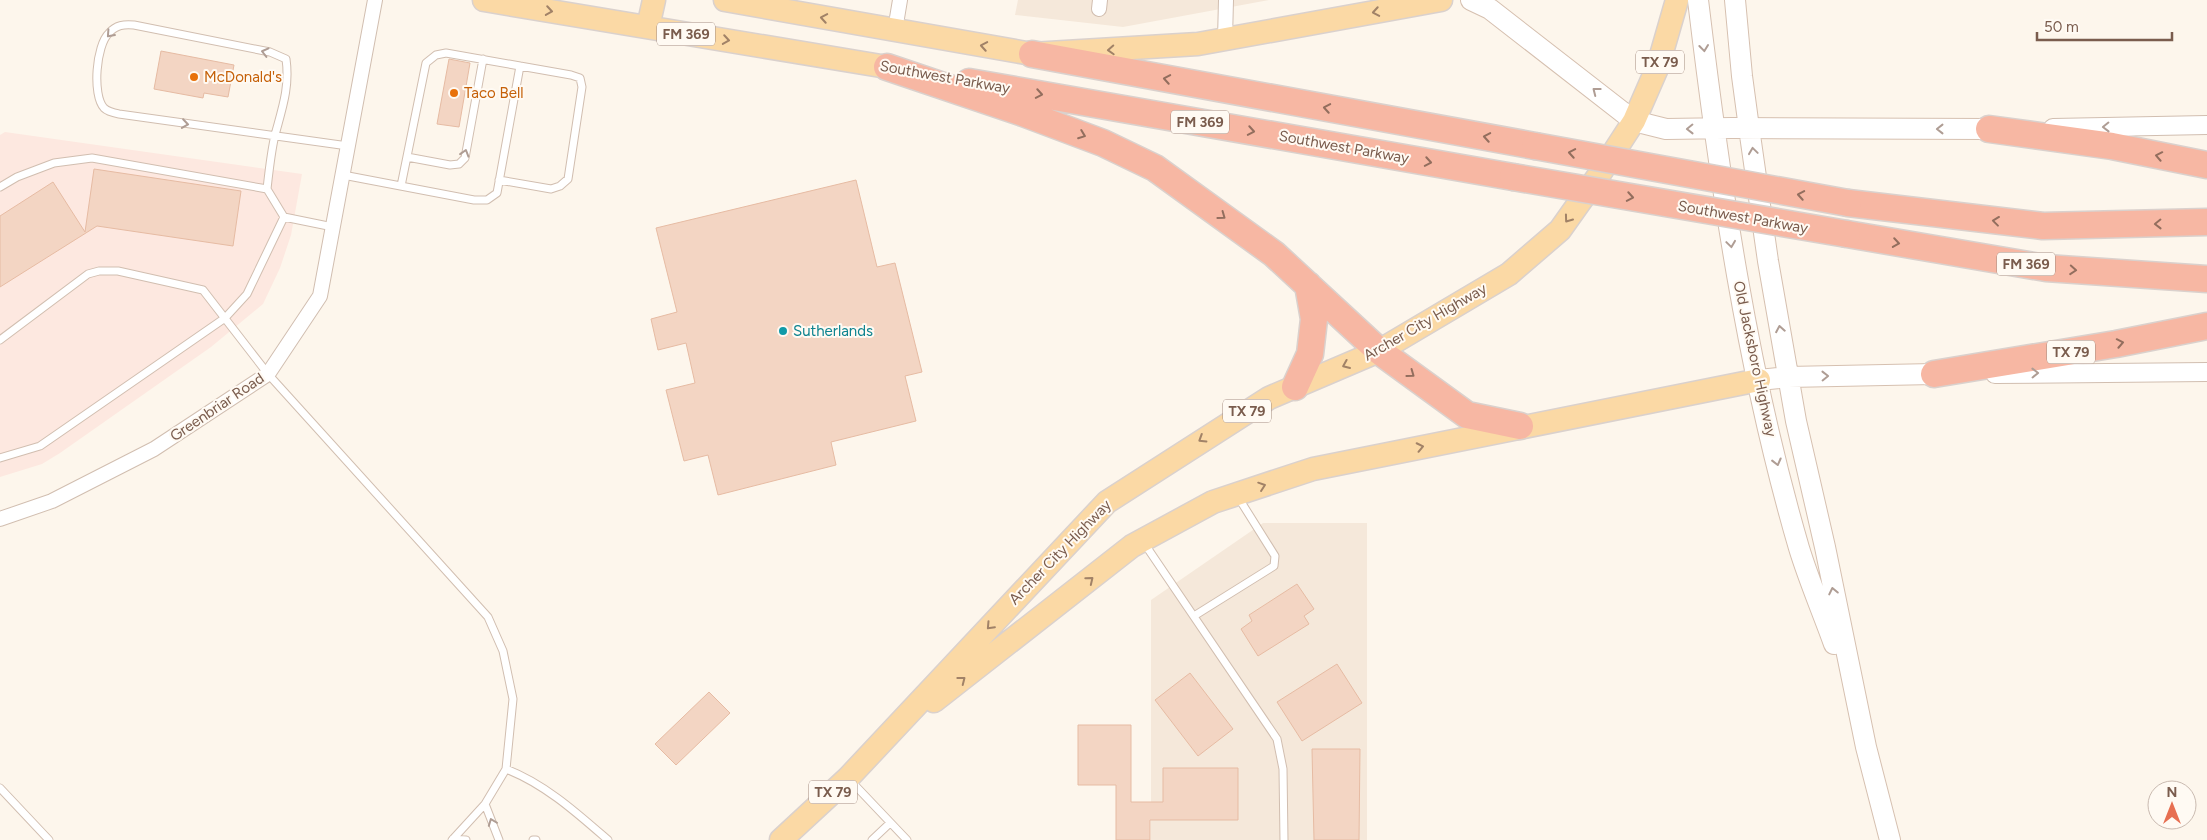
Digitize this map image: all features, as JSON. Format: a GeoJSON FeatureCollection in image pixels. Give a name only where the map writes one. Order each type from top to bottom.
{"type":"FeatureCollection","features":[{"type":"Feature","properties":{"kind":"highway","name":"FM 369"},"geometry":{"type":"LineString","coordinates":[[1032,54],[1848,204],[2042,226],[2207,222]]}},
{"type":"Feature","properties":{"kind":"highway","name":"Southwest Parkway"},"geometry":{"type":"LineString","coordinates":[[888,67],[2046,268],[2207,279]]}},
{"type":"Feature","properties":{"kind":"highway"},"geometry":{"type":"LineString","coordinates":[[888,67],[1023,113],[1094,140],[1155,168],[1274,254],[1379,351],[1467,415],[1520,426]]}},
{"type":"Feature","properties":{"kind":"highway"},"geometry":{"type":"LineString","coordinates":[[1989,129],[2112,146],[2207,165]]}},
{"type":"Feature","properties":{"kind":"highway"},"geometry":{"type":"LineString","coordinates":[[1295,387],[1310,354],[1314,320],[1308,285]]}},
{"type":"Feature","properties":{"kind":"highway","name":"TX 79"},"geometry":{"type":"LineString","coordinates":[[1934,374],[2116,344],[2207,326]]}},
{"type":"Feature","properties":{"kind":"main road","name":"Southwest Parkway"},"geometry":{"type":"LineString","coordinates":[[484,0],[888,67]]}},
{"type":"Feature","properties":{"kind":"main road"},"geometry":{"type":"LineString","coordinates":[[648,28],[654,0]]}},
{"type":"Feature","properties":{"kind":"main road","name":"FM 369"},"geometry":{"type":"LineString","coordinates":[[725,0],[1032,54]]}},
{"type":"Feature","properties":{"kind":"main road"},"geometry":{"type":"LineString","coordinates":[[1032,54],[1198,44],[1441,0]]}},
{"type":"Feature","properties":{"kind":"main road"},"geometry":{"type":"LineString","coordinates":[[1472,0],[1490,9],[1634,120],[1666,130],[1715,128],[1989,129]]}},
{"type":"Feature","properties":{"kind":"main road","name":"Archer City Highway"},"geometry":{"type":"LineString","coordinates":[[781,840],[848,778],[1107,502],[1269,398],[1379,351],[1509,274],[1560,230],[1599,175],[1634,120],[1658,66],[1677,0]]}},
{"type":"Feature","properties":{"kind":"main road","name":"Old Jacksboro Highway"},"geometry":{"type":"LineString","coordinates":[[1698,0],[1735,269],[1759,380],[1800,549],[1857,707]]}},
{"type":"Feature","properties":{"kind":"main road","name":"Old Jacksboro Highway"},"geometry":{"type":"LineString","coordinates":[[1735,0],[1742,76],[1768,261],[1796,421],[1825,547],[1857,707],[1890,840]]}},
{"type":"Feature","properties":{"kind":"main road","name":"TX 79"},"geometry":{"type":"LineString","coordinates":[[1759,380],[1788,377],[1934,374]]}},
{"type":"Feature","properties":{"kind":"main road","name":"Archer City Highway"},"geometry":{"type":"LineString","coordinates":[[882,742],[1132,546],[1214,502],[1313,469],[1520,426],[1759,380]]}},
{"type":"Feature","properties":{"kind":"street","name":"Greenbriar Road"},"geometry":{"type":"LineString","coordinates":[[0,519],[52,501],[154,449],[268,374],[320,296],[375,0]]}},
{"type":"Feature","properties":{"kind":"street"},"geometry":{"type":"LineString","coordinates":[[895,30],[900,0]]}},
{"type":"Feature","properties":{"kind":"street"},"geometry":{"type":"LineString","coordinates":[[1225,39],[1226,0]]}},
{"type":"Feature","properties":{"kind":"street"},"geometry":{"type":"LineString","coordinates":[[1989,129],[2207,125]]}},
{"type":"Feature","properties":{"kind":"street"},"geometry":{"type":"LineString","coordinates":[[1934,374],[2207,372]]}},
{"type":"Feature","properties":{"kind":"lane"},"geometry":{"type":"LineString","coordinates":[[333,227],[284,217],[267,188],[275,136],[285,104],[289,76],[286,59],[270,52],[134,24],[120,24],[108,33],[101,47],[96,85],[98,98],[105,109],[119,114],[275,136],[348,146]]}},
{"type":"Feature","properties":{"kind":"lane"},"geometry":{"type":"LineString","coordinates":[[401,186],[426,63],[436,55],[446,53],[580,78],[582,86],[568,179],[560,186],[551,189],[499,180]]}},
{"type":"Feature","properties":{"kind":"lane"},"geometry":{"type":"LineString","coordinates":[[407,157],[450,165],[459,164],[465,158],[483,59]]}},
{"type":"Feature","properties":{"kind":"lane"},"geometry":{"type":"LineString","coordinates":[[343,175],[474,200],[487,200],[497,193],[520,66]]}},
{"type":"Feature","properties":{"kind":"lane"},"geometry":{"type":"LineString","coordinates":[[0,187],[17,177],[54,163],[92,158],[267,188]]}},
{"type":"Feature","properties":{"kind":"lane"},"geometry":{"type":"LineString","coordinates":[[0,458],[40,446],[225,318],[246,294],[284,217]]}},
{"type":"Feature","properties":{"kind":"lane"},"geometry":{"type":"LineString","coordinates":[[0,340],[88,274],[100,271],[118,271],[203,290],[268,374],[488,617],[503,651],[513,699],[506,769],[485,804],[452,840]]}},
{"type":"Feature","properties":{"kind":"lane"},"geometry":{"type":"LineString","coordinates":[[1194,616],[1274,566],[1275,556],[1236,494]]}},
{"type":"Feature","properties":{"kind":"lane"},"geometry":{"type":"LineString","coordinates":[[1142,540],[1277,739],[1283,769],[1284,840]]}},
{"type":"Feature","properties":{"kind":"lane"},"geometry":{"type":"LineString","coordinates":[[506,769],[517,773],[570,806],[608,840]]}},
{"type":"Feature","properties":{"kind":"lane"},"geometry":{"type":"LineString","coordinates":[[848,778],[907,840]]}},
{"type":"Feature","properties":{"kind":"lane"},"geometry":{"type":"LineString","coordinates":[[0,788],[49,840]]}},
{"type":"Feature","properties":{"kind":"lane"},"geometry":{"type":"LineString","coordinates":[[485,804],[499,840]]}},
{"type":"Feature","properties":{"kind":"lane"},"geometry":{"type":"LineString","coordinates":[[872,840],[890,823]]}},
{"type":"Feature","properties":{"kind":"lane"},"geometry":{"type":"LineString","coordinates":[[452,840],[466,840]]}},
{"type":"Feature","properties":{"kind":"shaded area"},"geometry":{"type":"Polygon","coordinates":[[[1018,0],[1269,0],[1123,27],[1015,15],[1018,0]]]}},
{"type":"Feature","properties":{"kind":"shaded area"},"geometry":{"type":"Polygon","coordinates":[[[5,132],[302,174],[291,235],[280,268],[263,304],[211,347],[60,453],[42,464],[0,477],[0,135],[5,132]]]}},
{"type":"Feature","properties":{"kind":"shaded area"},"geometry":{"type":"Polygon","coordinates":[[[1263,523],[1367,523],[1367,840],[1151,840],[1151,600],[1263,523]]]}},
{"type":"Feature","properties":{"kind":"building","name":"McDonald's"},"geometry":{"type":"Polygon","coordinates":[[[161,51],[234,65],[228,97],[204,93],[203,98],[154,89],[161,51]]]}},
{"type":"Feature","properties":{"kind":"building","name":"Taco Bell"},"geometry":{"type":"Polygon","coordinates":[[[449,59],[470,63],[459,127],[437,124],[449,59]]]}},
{"type":"Feature","properties":{"kind":"building"},"geometry":{"type":"Polygon","coordinates":[[[94,169],[241,191],[233,246],[97,226],[0,287],[0,216],[53,182],[85,232],[94,169]]]}},
{"type":"Feature","properties":{"kind":"building","name":"Sutherlands"},"geometry":{"type":"Polygon","coordinates":[[[856,180],[877,267],[895,263],[922,372],[905,376],[916,421],[831,442],[836,465],[718,495],[708,455],[684,461],[666,390],[695,383],[686,343],[658,350],[651,319],[677,312],[656,228],[856,180]]]}},
{"type":"Feature","properties":{"kind":"building"},"geometry":{"type":"Polygon","coordinates":[[[1297,584],[1314,609],[1304,616],[1309,624],[1258,656],[1241,629],[1252,621],[1249,615],[1297,584]]]}},
{"type":"Feature","properties":{"kind":"building"},"geometry":{"type":"Polygon","coordinates":[[[1337,664],[1362,703],[1302,741],[1277,702],[1337,664]]]}},
{"type":"Feature","properties":{"kind":"building"},"geometry":{"type":"Polygon","coordinates":[[[1190,673],[1233,729],[1198,756],[1155,700],[1190,673]]]}},
{"type":"Feature","properties":{"kind":"building"},"geometry":{"type":"Polygon","coordinates":[[[709,692],[730,713],[676,765],[655,744],[709,692]]]}},
{"type":"Feature","properties":{"kind":"building"},"geometry":{"type":"Polygon","coordinates":[[[1078,725],[1131,725],[1131,802],[1163,802],[1163,768],[1238,768],[1238,820],[1150,820],[1150,840],[1116,840],[1116,785],[1078,785],[1078,725]]]}},
{"type":"Feature","properties":{"kind":"building"},"geometry":{"type":"Polygon","coordinates":[[[1312,749],[1360,749],[1359,840],[1314,840],[1312,749]]]}},
{"type":"Feature","properties":{"kind":"place","name":"McDonald's"},"geometry":{"type":"Point","coordinates":[194,77]}},
{"type":"Feature","properties":{"kind":"place","name":"Taco Bell"},"geometry":{"type":"Point","coordinates":[454,93]}},
{"type":"Feature","properties":{"kind":"place","name":"Sutherlands"},"geometry":{"type":"Point","coordinates":[783,331]}}]}
